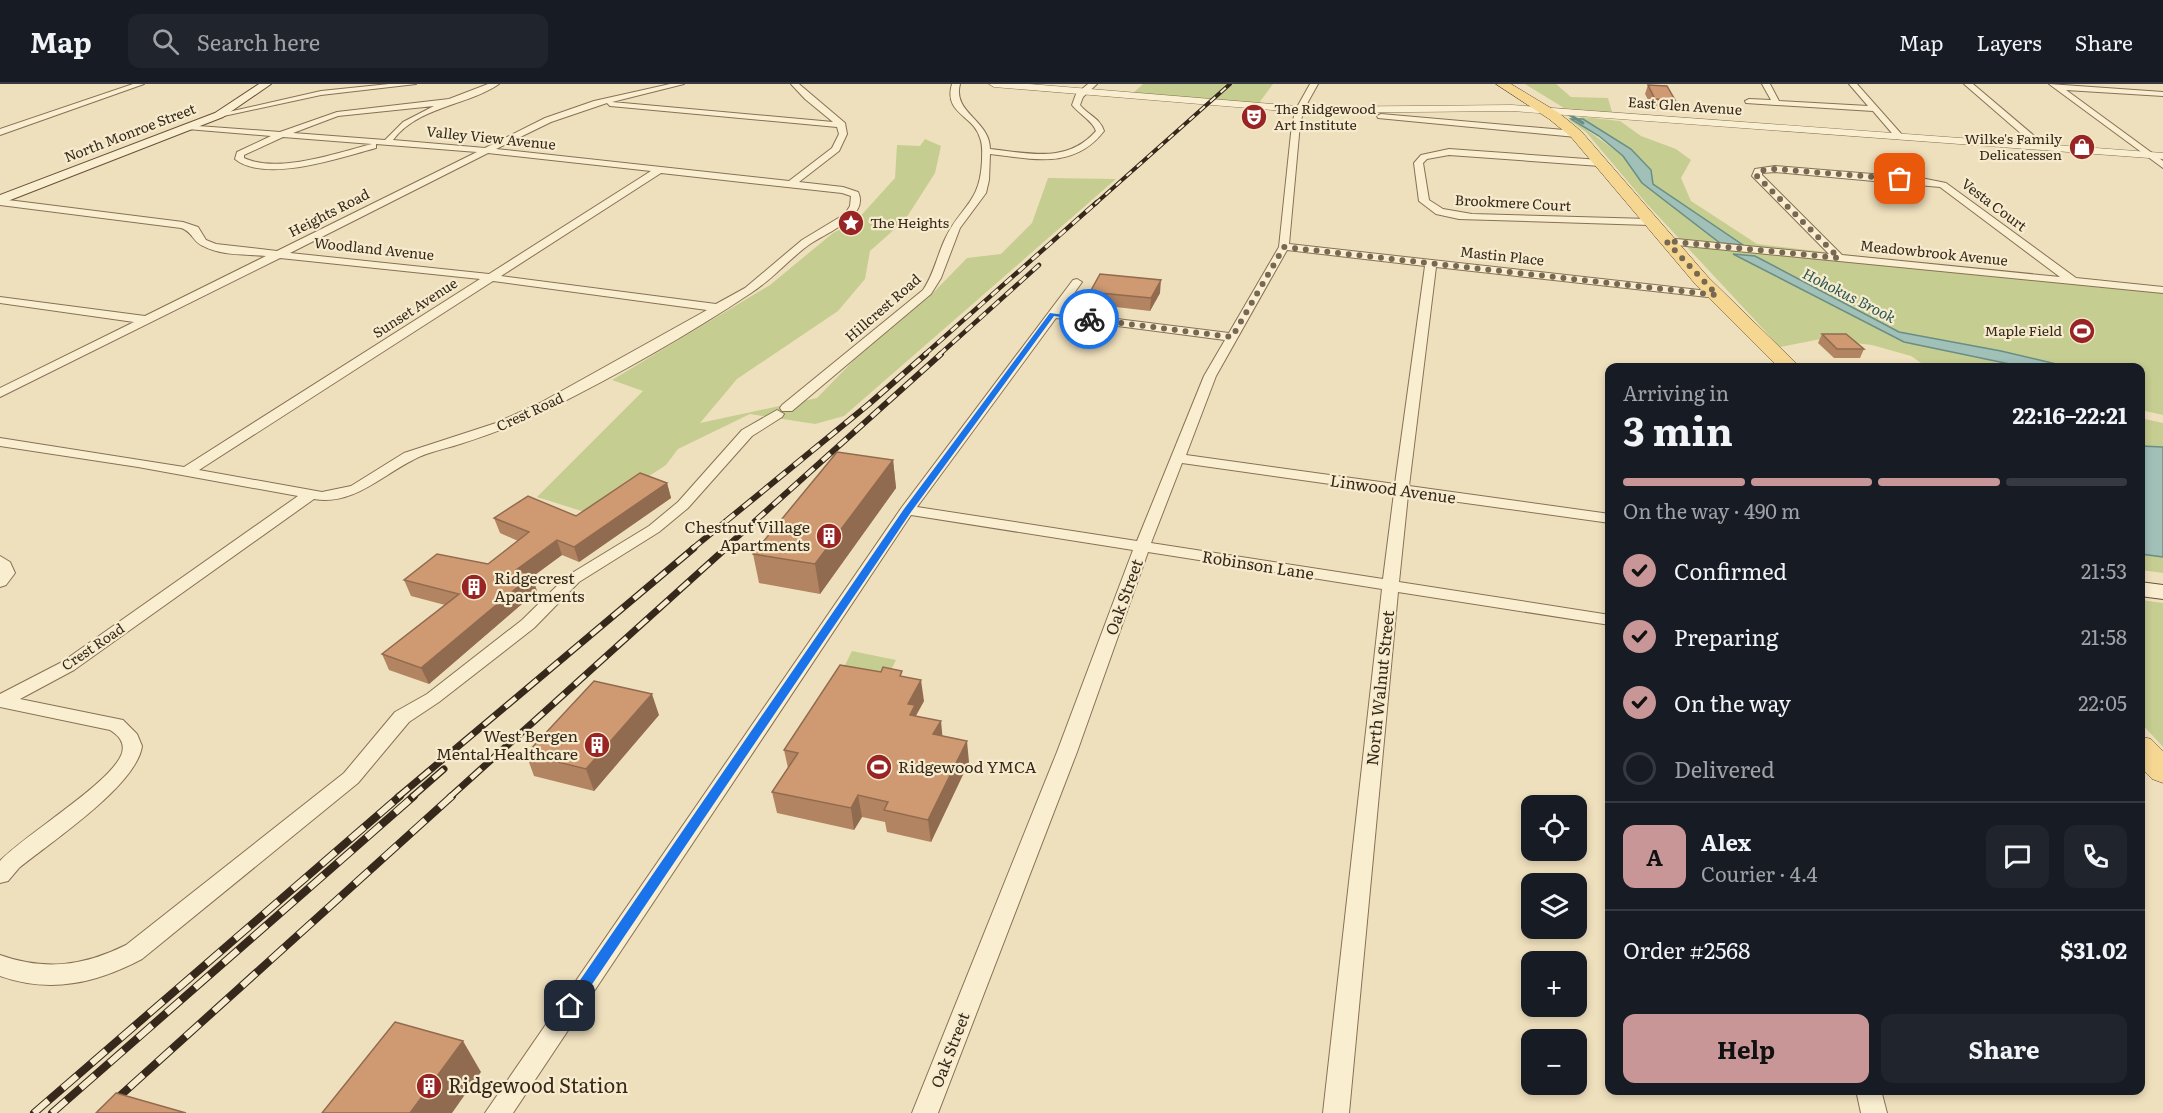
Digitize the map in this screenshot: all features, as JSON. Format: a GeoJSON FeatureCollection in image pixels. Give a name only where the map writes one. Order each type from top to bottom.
{"type":"FeatureCollection","features":[{"type":"Feature","properties":{"kind":"main road","name":"North Monroe Street"},"geometry":{"type":"LineString","coordinates":[[0,201],[219,115],[266,84]]}},
{"type":"Feature","properties":{"kind":"main road"},"geometry":{"type":"LineString","coordinates":[[1502,84],[1552,112],[1576,134],[1666,241],[1786,363]]}},
{"type":"Feature","properties":{"kind":"main road"},"geometry":{"type":"LineString","coordinates":[[2145,589],[2163,591]]}},
{"type":"Feature","properties":{"kind":"main road"},"geometry":{"type":"LineString","coordinates":[[2145,752],[2163,771]]}},
{"type":"Feature","properties":{"kind":"street"},"geometry":{"type":"LineString","coordinates":[[0,132],[140,84]]}},
{"type":"Feature","properties":{"kind":"street"},"geometry":{"type":"LineString","coordinates":[[219,115],[279,100],[327,84]]}},
{"type":"Feature","properties":{"kind":"street"},"geometry":{"type":"LineString","coordinates":[[279,100],[341,90],[412,84]]}},
{"type":"Feature","properties":{"kind":"street"},"geometry":{"type":"LineString","coordinates":[[455,101],[351,112],[316,121],[244,151],[239,159],[246,164],[262,166],[297,164],[388,142],[397,129],[455,101],[479,88],[495,84]]}},
{"type":"Feature","properties":{"kind":"street","name":"Heights Road"},"geometry":{"type":"LineString","coordinates":[[0,393],[483,150],[554,117],[597,103],[680,84]]}},
{"type":"Feature","properties":{"kind":"street"},"geometry":{"type":"LineString","coordinates":[[791,184],[836,148],[842,139],[842,125],[836,118],[804,96],[795,84]]}},
{"type":"Feature","properties":{"kind":"street","name":"Hillcrest Road"},"geometry":{"type":"LineString","coordinates":[[0,965],[38,976],[56,977],[80,974],[109,965],[134,952],[351,778],[402,717],[433,698],[528,624],[573,579],[654,529],[683,505],[747,433],[782,411],[918,301],[934,284],[952,233],[982,191],[986,138],[982,128],[959,108],[952,98],[956,84]]}},
{"type":"Feature","properties":{"kind":"street","name":"East Glen Avenue"},"geometry":{"type":"LineString","coordinates":[[994,84],[1300,109],[1363,111],[1489,107],[2163,156]]}},
{"type":"Feature","properties":{"kind":"street"},"geometry":{"type":"LineString","coordinates":[[986,151],[1049,157],[1075,153],[1100,131],[1098,124],[1082,113],[1076,105],[1076,101],[1093,84]]}},
{"type":"Feature","properties":{"kind":"street","name":"Oak Street"},"geometry":{"type":"LineString","coordinates":[[925,1113],[1067,752],[1142,547],[1210,376],[1284,247],[1300,109],[1314,84]]}},
{"type":"Feature","properties":{"kind":"street"},"geometry":{"type":"LineString","coordinates":[[1766,84],[1777,103]]}},
{"type":"Feature","properties":{"kind":"street"},"geometry":{"type":"LineString","coordinates":[[1853,84],[1900,137]]}},
{"type":"Feature","properties":{"kind":"street"},"geometry":{"type":"LineString","coordinates":[[1968,84],[2042,147]]}},
{"type":"Feature","properties":{"kind":"street"},"geometry":{"type":"LineString","coordinates":[[2056,86],[2163,94]]}},
{"type":"Feature","properties":{"kind":"street"},"geometry":{"type":"LineString","coordinates":[[2056,86],[2163,165]]}},
{"type":"Feature","properties":{"kind":"street"},"geometry":{"type":"LineString","coordinates":[[1749,101],[1875,109]]}},
{"type":"Feature","properties":{"kind":"street"},"geometry":{"type":"LineString","coordinates":[[597,103],[842,125]]}},
{"type":"Feature","properties":{"kind":"street"},"geometry":{"type":"LineString","coordinates":[[1381,117],[1576,134]]}},
{"type":"Feature","properties":{"kind":"street","name":"Valley View Avenue"},"geometry":{"type":"LineString","coordinates":[[187,127],[483,150],[791,184]]}},
{"type":"Feature","properties":{"kind":"street","name":"Brookmere Court"},"geometry":{"type":"LineString","coordinates":[[1600,163],[1449,152],[1424,157],[1418,163],[1424,201],[1433,208],[1451,214],[1472,217],[1649,222]]}},
{"type":"Feature","properties":{"kind":"street","name":"Vesta Court"},"geometry":{"type":"LineString","coordinates":[[1839,258],[1757,176],[1758,171],[1775,169],[1921,181],[1943,185],[2074,281]]}},
{"type":"Feature","properties":{"kind":"street","name":"Sunset Avenue"},"geometry":{"type":"LineString","coordinates":[[186,472],[659,170]]}},
{"type":"Feature","properties":{"kind":"street","name":"Crest Road"},"geometry":{"type":"LineString","coordinates":[[0,701],[68,666],[311,494],[322,496],[344,493],[425,450],[525,417],[632,359],[758,283],[806,242],[848,216],[856,200],[855,194],[850,191],[791,184]]}},
{"type":"Feature","properties":{"kind":"street","name":"Woodland Avenue"},"geometry":{"type":"LineString","coordinates":[[0,201],[183,225],[194,230],[198,239],[207,245],[491,277],[718,308]]}},
{"type":"Feature","properties":{"kind":"street","name":"Meadowbrook Avenue"},"geometry":{"type":"LineString","coordinates":[[1666,241],[2163,290]]}},
{"type":"Feature","properties":{"kind":"street","name":"Mastin Place"},"geometry":{"type":"LineString","coordinates":[[1284,247],[1717,295]]}},
{"type":"Feature","properties":{"kind":"street","name":"North Walnut Street"},"geometry":{"type":"LineString","coordinates":[[1336,1113],[1390,586],[1431,263]]}},
{"type":"Feature","properties":{"kind":"street"},"geometry":{"type":"LineString","coordinates":[[498,1113],[907,510],[1077,282]]}},
{"type":"Feature","properties":{"kind":"street"},"geometry":{"type":"LineString","coordinates":[[0,300],[145,320]]}},
{"type":"Feature","properties":{"kind":"street"},"geometry":{"type":"LineString","coordinates":[[1053,314],[1232,337]]}},
{"type":"Feature","properties":{"kind":"street"},"geometry":{"type":"LineString","coordinates":[[0,442],[311,494]]}},
{"type":"Feature","properties":{"kind":"street","name":"Linwood Avenue"},"geometry":{"type":"LineString","coordinates":[[1177,458],[1605,518]]}},
{"type":"Feature","properties":{"kind":"street","name":"Robinson Lane"},"geometry":{"type":"LineString","coordinates":[[907,510],[1605,619]]}},
{"type":"Feature","properties":{"kind":"street"},"geometry":{"type":"LineString","coordinates":[[0,561],[7,573],[0,582]]}},
{"type":"Feature","properties":{"kind":"street"},"geometry":{"type":"LineString","coordinates":[[0,701],[116,725],[127,731],[133,741],[132,754],[124,768],[110,783],[12,862],[0,876]]}},
{"type":"Feature","properties":{"kind":"street"},"geometry":{"type":"LineString","coordinates":[[1869,1095],[1874,1113]]}},
{"type":"Feature","properties":{"kind":"green space"},"geometry":{"type":"Polygon","coordinates":[[[1143,84],[1273,84],[1259,103],[1132,94],[1143,84]]]}},
{"type":"Feature","properties":{"kind":"green space"},"geometry":{"type":"Polygon","coordinates":[[[1525,84],[1556,84],[1571,97],[1608,98],[1612,112],[1564,108],[1525,84]]]}},
{"type":"Feature","properties":{"kind":"green space"},"geometry":{"type":"Polygon","coordinates":[[[1583,117],[1620,121],[1641,136],[1676,149],[1691,160],[1681,178],[1691,201],[1757,244],[2163,292],[2163,415],[2145,411],[2145,363],[1921,363],[1911,356],[1872,345],[1821,339],[1780,347],[1646,203],[1586,132],[1569,120],[1572,119],[1583,117]],[[1572,119],[1623,156],[1642,183],[1720,243],[1742,245],[1653,184],[1651,170],[1631,149],[1572,119]]]}},
{"type":"Feature","properties":{"kind":"green space"},"geometry":{"type":"Polygon","coordinates":[[[925,139],[941,146],[935,173],[905,220],[870,251],[865,279],[838,311],[737,379],[700,423],[817,398],[853,361],[929,297],[967,258],[1001,254],[1032,223],[1048,178],[1116,179],[844,416],[815,424],[750,414],[678,449],[666,465],[591,514],[537,497],[643,391],[612,380],[770,285],[833,233],[856,221],[895,178],[897,145],[920,146],[925,139]]]}},
{"type":"Feature","properties":{"kind":"green space"},"geometry":{"type":"Polygon","coordinates":[[[2145,419],[2163,423],[2163,573],[2145,571],[2145,419]]]}},
{"type":"Feature","properties":{"kind":"green space"},"geometry":{"type":"Polygon","coordinates":[[[2145,601],[2163,603],[2163,747],[2145,727],[2145,601]]]}},
{"type":"Feature","properties":{"kind":"green space"},"geometry":{"type":"Polygon","coordinates":[[[852,651],[896,660],[886,680],[842,671],[852,651]]]}},
{"type":"Feature","properties":{"kind":"water"},"geometry":{"type":"Polygon","coordinates":[[[1571,119],[1583,119],[1631,149],[1651,170],[1653,184],[1743,245],[1720,243],[1642,183],[1623,156],[1599,136],[1571,119]]]}},
{"type":"Feature","properties":{"kind":"water","name":"Hohokus Brook"},"geometry":{"type":"Polygon","coordinates":[[[1733,254],[1755,256],[1899,332],[2052,363],[2005,363],[1904,342],[1733,254]]]}},
{"type":"Feature","properties":{"kind":"water"},"geometry":{"type":"Polygon","coordinates":[[[2145,446],[2163,447],[2163,557],[2145,555],[2145,446]]]}},
{"type":"Feature","properties":{"kind":"building"},"geometry":{"type":"Polygon","coordinates":[[[1648,85],[1667,86],[1675,100],[1655,99],[1648,85]]]}},
{"type":"Feature","properties":{"kind":"building"},"geometry":{"type":"Polygon","coordinates":[[[1100,274],[1161,280],[1151,298],[1090,292],[1100,274]]]}},
{"type":"Feature","properties":{"kind":"building"},"geometry":{"type":"Polygon","coordinates":[[[1822,334],[1846,334],[1864,349],[1837,349],[1822,334]]]}},
{"type":"Feature","properties":{"kind":"building"},"geometry":{"type":"Polygon","coordinates":[[[837,452],[893,460],[815,564],[753,554],[837,452]]]}},
{"type":"Feature","properties":{"kind":"building"},"geometry":{"type":"Polygon","coordinates":[[[640,473],[667,483],[574,547],[557,540],[516,570],[532,575],[421,668],[382,654],[459,594],[404,580],[437,554],[488,564],[529,532],[494,518],[528,496],[576,516],[640,473]]]}},
{"type":"Feature","properties":{"kind":"building","name":"Ridgewood YMCA"},"geometry":{"type":"Polygon","coordinates":[[[840,665],[881,672],[883,667],[902,671],[900,676],[921,680],[908,704],[915,705],[910,715],[941,721],[933,734],[967,741],[928,820],[884,810],[888,802],[858,795],[851,808],[772,792],[798,753],[784,750],[840,665]]]}},
{"type":"Feature","properties":{"kind":"building"},"geometry":{"type":"Polygon","coordinates":[[[594,681],[652,694],[586,769],[526,754],[594,681]]]}},
{"type":"Feature","properties":{"kind":"building"},"geometry":{"type":"Polygon","coordinates":[[[395,1022],[463,1041],[410,1113],[322,1113],[395,1022]]]}},
{"type":"Feature","properties":{"kind":"building"},"geometry":{"type":"Polygon","coordinates":[[[116,1093],[186,1113],[96,1113],[116,1093]]]}},
{"type":"Feature","properties":{"kind":"waterway","name":"Hohokus Brook"},"geometry":{"type":"LineString","coordinates":[[1565,112],[1583,123]]}},
{"type":"Feature","properties":{"kind":"railway"},"geometry":{"type":"LineString","coordinates":[[1095,204],[1230,84]]}},
{"type":"Feature","properties":{"kind":"railway"},"geometry":{"type":"LineString","coordinates":[[924,355],[1097,202]]}},
{"type":"Feature","properties":{"kind":"railway"},"geometry":{"type":"LineString","coordinates":[[939,355],[1039,265]]}},
{"type":"Feature","properties":{"kind":"railway"},"geometry":{"type":"LineString","coordinates":[[692,549],[869,404],[926,354]]}},
{"type":"Feature","properties":{"kind":"railway"},"geometry":{"type":"LineString","coordinates":[[724,549],[941,354]]}},
{"type":"Feature","properties":{"kind":"railway"},"geometry":{"type":"LineString","coordinates":[[398,797],[694,548]]}},
{"type":"Feature","properties":{"kind":"railway"},"geometry":{"type":"LineString","coordinates":[[450,797],[726,548]]}},
{"type":"Feature","properties":{"kind":"railway"},"geometry":{"type":"LineString","coordinates":[[412,797],[444,769]]}},
{"type":"Feature","properties":{"kind":"railway"},"geometry":{"type":"LineString","coordinates":[[34,1113],[400,796]]}},
{"type":"Feature","properties":{"kind":"railway"},"geometry":{"type":"LineString","coordinates":[[52,1113],[414,796]]}},
{"type":"Feature","properties":{"kind":"railway"},"geometry":{"type":"LineString","coordinates":[[101,1113],[452,796]]}},
{"type":"Feature","properties":{"kind":"way so far"},"geometry":{"type":"LineString","coordinates":[[1089,319],[1232,337],[1284,247],[1717,295],[1666,241],[1839,258],[1757,176],[1758,171],[1775,169],[1900,179]]}},
{"type":"Feature","properties":{"kind":"place","name":"The Ridgewood Art Institute"},"geometry":{"type":"Point","coordinates":[1254,117]}},
{"type":"Feature","properties":{"kind":"place","name":"Wilke's Family Delicatessen"},"geometry":{"type":"Point","coordinates":[2082,147]}},
{"type":"Feature","properties":{"kind":"place","name":"The Heights"},"geometry":{"type":"Point","coordinates":[851,223]}},
{"type":"Feature","properties":{"kind":"place","name":"Maple Field"},"geometry":{"type":"Point","coordinates":[2082,331]}},
{"type":"Feature","properties":{"kind":"place","name":"Chestnut Village Apartments"},"geometry":{"type":"Point","coordinates":[829,536]}},
{"type":"Feature","properties":{"kind":"place","name":"Ridgecrest Apartments"},"geometry":{"type":"Point","coordinates":[474,587]}},
{"type":"Feature","properties":{"kind":"place","name":"West Bergen Mental Healthcare"},"geometry":{"type":"Point","coordinates":[597,745]}},
{"type":"Feature","properties":{"kind":"place","name":"Ridgewood YMCA"},"geometry":{"type":"Point","coordinates":[879,767]}},
{"type":"Feature","properties":{"kind":"place","name":"Ridgewood Station"},"geometry":{"type":"Point","coordinates":[429,1086]}},
{"type":"Feature","properties":{"kind":"route"},"geometry":{"type":"LineString","coordinates":[[570,1006],[907,510],[1053,314],[1089,319]]}}]}
